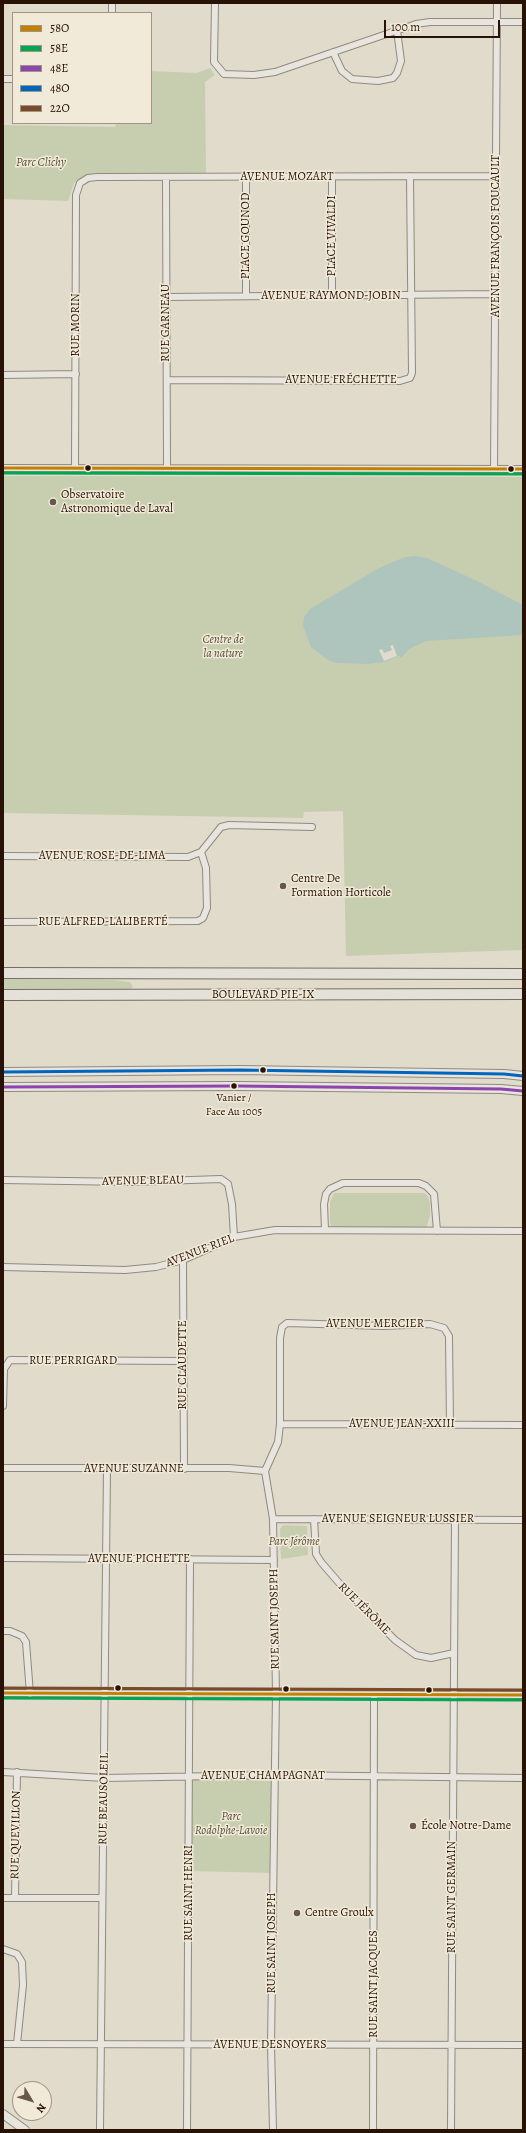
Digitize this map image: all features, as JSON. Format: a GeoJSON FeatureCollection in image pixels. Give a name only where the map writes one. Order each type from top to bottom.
{"type":"FeatureCollection","features":[{"type":"Feature","properties":{"kind":"highway","name":"BOULEVARD PIE-IX"},"geometry":{"type":"LineString","coordinates":[[3,973],[523,974]]}},
{"type":"Feature","properties":{"kind":"highway","name":"BOULEVARD PIE-IX"},"geometry":{"type":"LineString","coordinates":[[3,995],[523,994]]}},
{"type":"Feature","properties":{"kind":"highway"},"geometry":{"type":"LineString","coordinates":[[490,995],[523,1001]]}},
{"type":"Feature","properties":{"kind":"street"},"geometry":{"type":"LineString","coordinates":[[215,3],[214,62],[224,74],[254,75],[275,72],[397,30],[430,22],[523,22]]}},
{"type":"Feature","properties":{"kind":"street","name":"AVENUE FRANÇOIS FOUCAULT"},"geometry":{"type":"LineString","coordinates":[[494,469],[497,3]]}},
{"type":"Feature","properties":{"kind":"street"},"geometry":{"type":"LineString","coordinates":[[333,52],[342,71],[352,79],[378,81],[393,78],[397,73],[401,61],[397,30]]}},
{"type":"Feature","properties":{"kind":"street","name":"PLACE VIVALDI"},"geometry":{"type":"LineString","coordinates":[[332,176],[332,296]]}},
{"type":"Feature","properties":{"kind":"street","name":"AVENUE FRÉCHETTE"},"geometry":{"type":"LineString","coordinates":[[167,380],[400,381],[410,378],[412,373],[412,295],[410,176]]}},
{"type":"Feature","properties":{"kind":"street","name":"AVENUE MOZART"},"geometry":{"type":"LineString","coordinates":[[80,183],[88,178],[97,177],[496,176]]}},
{"type":"Feature","properties":{"kind":"street","name":"RUE GARNEAU"},"geometry":{"type":"LineString","coordinates":[[166,177],[167,468]]}},
{"type":"Feature","properties":{"kind":"street","name":"PLACE GOUNOD"},"geometry":{"type":"LineString","coordinates":[[246,177],[246,296]]}},
{"type":"Feature","properties":{"kind":"street","name":"RUE MORIN"},"geometry":{"type":"LineString","coordinates":[[75,468],[76,195],[80,183]]}},
{"type":"Feature","properties":{"kind":"street","name":"AVENUE RAYMOND-JOBIN"},"geometry":{"type":"LineString","coordinates":[[166,297],[495,294]]}},
{"type":"Feature","properties":{"kind":"street"},"geometry":{"type":"LineString","coordinates":[[3,375],[76,374]]}},
{"type":"Feature","properties":{"kind":"street"},"geometry":{"type":"LineString","coordinates":[[3,468],[523,469]]}},
{"type":"Feature","properties":{"kind":"street"},"geometry":{"type":"LineString","coordinates":[[201,852],[221,827],[229,825],[312,827]]}},
{"type":"Feature","properties":{"kind":"street","name":"AVENUE ROSE-DE-LIMA"},"geometry":{"type":"LineString","coordinates":[[3,856],[188,857],[201,852]]}},
{"type":"Feature","properties":{"kind":"street","name":"RUE ALFRED-LALIBERTÉ"},"geometry":{"type":"LineString","coordinates":[[3,922],[193,922],[203,918],[207,908],[206,868],[201,852]]}},
{"type":"Feature","properties":{"kind":"street"},"geometry":{"type":"LineString","coordinates":[[3,1072],[239,1070],[504,1074],[523,1076]]}},
{"type":"Feature","properties":{"kind":"street"},"geometry":{"type":"LineString","coordinates":[[3,1086],[238,1086],[501,1089],[523,1091]]}},
{"type":"Feature","properties":{"kind":"street","name":"AVENUE BLEAU"},"geometry":{"type":"LineString","coordinates":[[3,1180],[131,1182],[221,1179],[228,1184],[232,1204],[234,1237]]}},
{"type":"Feature","properties":{"kind":"street"},"geometry":{"type":"LineString","coordinates":[[325,1230],[324,1204],[326,1194],[330,1189],[343,1183],[419,1183],[426,1186],[434,1194],[437,1230]]}},
{"type":"Feature","properties":{"kind":"street","name":"AVENUE RIEL"},"geometry":{"type":"LineString","coordinates":[[3,1267],[125,1270],[156,1267],[183,1260],[234,1237],[275,1230],[523,1231]]}},
{"type":"Feature","properties":{"kind":"street","name":"RUE CLAUDETTE"},"geometry":{"type":"LineString","coordinates":[[183,1260],[184,1469]]}},
{"type":"Feature","properties":{"kind":"street","name":"AVENUE MERCIER"},"geometry":{"type":"LineString","coordinates":[[280,1424],[280,1338],[282,1327],[287,1323],[382,1326],[430,1324],[444,1328],[449,1336],[450,1424]]}},
{"type":"Feature","properties":{"kind":"street","name":"RUE PERRIGARD"},"geometry":{"type":"LineString","coordinates":[[3,1406],[4,1369],[10,1360],[184,1362]]}},
{"type":"Feature","properties":{"kind":"street"},"geometry":{"type":"LineString","coordinates":[[265,1471],[278,1442],[280,1424]]}},
{"type":"Feature","properties":{"kind":"street","name":"AVENUE JEAN-XXIII"},"geometry":{"type":"LineString","coordinates":[[280,1424],[523,1425]]}},
{"type":"Feature","properties":{"kind":"street","name":"AVENUE SUZANNE"},"geometry":{"type":"LineString","coordinates":[[3,1468],[229,1468],[265,1471]]}},
{"type":"Feature","properties":{"kind":"street","name":"RUE BEAUSOLEIL"},"geometry":{"type":"LineString","coordinates":[[100,2129],[107,1469]]}},
{"type":"Feature","properties":{"kind":"street","name":"RUE SAINT JOSEPH"},"geometry":{"type":"LineString","coordinates":[[265,1471],[273,1519],[276,1694],[271,2045],[273,2130]]}},
{"type":"Feature","properties":{"kind":"street","name":"AVENUE SEIGNEUR LUSSIER"},"geometry":{"type":"LineString","coordinates":[[273,1519],[523,1520]]}},
{"type":"Feature","properties":{"kind":"street","name":"RUE JÉRÔME"},"geometry":{"type":"LineString","coordinates":[[314,1519],[316,1554],[321,1562],[340,1584],[395,1640],[416,1655],[431,1658],[454,1654]]}},
{"type":"Feature","properties":{"kind":"street","name":"RUE SAINT GERMAIN"},"geometry":{"type":"LineString","coordinates":[[451,2130],[455,1519]]}},
{"type":"Feature","properties":{"kind":"street","name":"AVENUE PICHETTE"},"geometry":{"type":"LineString","coordinates":[[3,1558],[274,1560]]}},
{"type":"Feature","properties":{"kind":"street","name":"RUE SAINT HENRI"},"geometry":{"type":"LineString","coordinates":[[187,2130],[190,1559]]}},
{"type":"Feature","properties":{"kind":"street"},"geometry":{"type":"LineString","coordinates":[[3,1631],[10,1631],[22,1636],[26,1642],[30,1694]]}},
{"type":"Feature","properties":{"kind":"street"},"geometry":{"type":"LineString","coordinates":[[3,1693],[523,1695]]}},
{"type":"Feature","properties":{"kind":"street","name":"RUE SAINT JACQUES"},"geometry":{"type":"LineString","coordinates":[[373,2130],[374,1695]]}},
{"type":"Feature","properties":{"kind":"street","name":"AVENUE CHAMPAGNAT"},"geometry":{"type":"LineString","coordinates":[[3,1772],[104,1778],[274,1775],[523,1778]]}},
{"type":"Feature","properties":{"kind":"street","name":"RUE QUEVILLON"},"geometry":{"type":"LineString","coordinates":[[15,1898],[17,1772]]}},
{"type":"Feature","properties":{"kind":"street"},"geometry":{"type":"LineString","coordinates":[[3,1898],[102,1898]]}},
{"type":"Feature","properties":{"kind":"street"},"geometry":{"type":"LineString","coordinates":[[3,1949],[17,1954],[22,1962],[23,1985],[17,2044]]}},
{"type":"Feature","properties":{"kind":"street","name":"AVENUE DESNOYERS"},"geometry":{"type":"LineString","coordinates":[[3,2044],[523,2045]]}},
{"type":"Feature","properties":{"kind":"street"},"geometry":{"type":"LineString","coordinates":[[3,2114],[25,2130]]}},
{"type":"Feature","properties":{"kind":"green space","name":"Parc Clichy"},"geometry":{"type":"Polygon","coordinates":[[[210,68],[215,75],[205,82],[206,175],[92,175],[74,183],[68,201],[3,199],[3,125],[115,127],[116,124],[152,124],[152,71],[197,73],[210,68]]]}},
{"type":"Feature","properties":{"kind":"green space","name":"Centre de la nature"},"geometry":{"type":"Polygon","coordinates":[[[3,476],[523,477],[523,950],[346,956],[343,811],[304,812],[303,818],[3,813],[3,476]]]}},
{"type":"Feature","properties":{"kind":"green space"},"geometry":{"type":"Polygon","coordinates":[[[3,979],[112,980],[130,982],[133,987],[129,990],[3,990],[3,979]]]}},
{"type":"Feature","properties":{"kind":"green space"},"geometry":{"type":"Polygon","coordinates":[[[334,1193],[424,1193],[428,1196],[430,1204],[430,1215],[427,1226],[422,1229],[332,1227],[330,1223],[330,1202],[334,1193]]]}},
{"type":"Feature","properties":{"kind":"green space","name":"Parc Jérôme"},"geometry":{"type":"Polygon","coordinates":[[[285,1525],[307,1526],[308,1555],[281,1559],[280,1529],[285,1525]]]}},
{"type":"Feature","properties":{"kind":"green space","name":"Parc Rodolphe-Lavoie"},"geometry":{"type":"Polygon","coordinates":[[[274,1775],[273,1873],[189,1871],[189,1776],[274,1775]]]}},
{"type":"Feature","properties":{"kind":"water"},"geometry":{"type":"Polygon","coordinates":[[[416,556],[427,558],[477,581],[523,605],[523,635],[426,641],[409,649],[401,658],[399,656],[385,662],[367,664],[336,663],[328,660],[311,647],[303,626],[304,617],[310,609],[379,568],[405,557],[416,556]]]}},
{"type":"Feature","properties":{"kind":"pier"},"geometry":{"type":"Polygon","coordinates":[[[393,645],[397,656],[384,661],[379,650],[382,649],[384,653],[392,650],[390,646],[393,645]]]}},
{"type":"Feature","properties":{"kind":"transit line","name":"58O"},"geometry":{"type":"LineString","coordinates":[[3,468],[523,469]]}},
{"type":"Feature","properties":{"kind":"transit line","name":"58E"},"geometry":{"type":"LineString","coordinates":[[3,473],[523,474]]}},
{"type":"Feature","properties":{"kind":"transit line","name":"48O"},"geometry":{"type":"LineString","coordinates":[[3,1072],[239,1070],[504,1074],[523,1076]]}},
{"type":"Feature","properties":{"kind":"transit line","name":"48E"},"geometry":{"type":"LineString","coordinates":[[3,1087],[238,1086],[501,1089],[523,1091]]}},
{"type":"Feature","properties":{"kind":"transit line","name":"22O"},"geometry":{"type":"LineString","coordinates":[[3,1688],[523,1690]]}},
{"type":"Feature","properties":{"kind":"transit line","name":"58O"},"geometry":{"type":"LineString","coordinates":[[3,1693],[523,1695]]}},
{"type":"Feature","properties":{"kind":"transit line","name":"58E"},"geometry":{"type":"LineString","coordinates":[[3,1698],[523,1700]]}},
{"type":"Feature","properties":{"kind":"place","name":"Observatoire Astronomique de Laval"},"geometry":{"type":"Point","coordinates":[53,502]}},
{"type":"Feature","properties":{"kind":"place","name":"Centre De Formation Horticole"},"geometry":{"type":"Point","coordinates":[283,886]}},
{"type":"Feature","properties":{"kind":"place","name":"Vanier / Face Au 1005"},"geometry":{"type":"Point","coordinates":[234,1086]}},
{"type":"Feature","properties":{"kind":"place","name":"École Notre-Dame"},"geometry":{"type":"Point","coordinates":[413,1826]}},
{"type":"Feature","properties":{"kind":"place","name":"Centre Groulx"},"geometry":{"type":"Point","coordinates":[297,1913]}}]}
